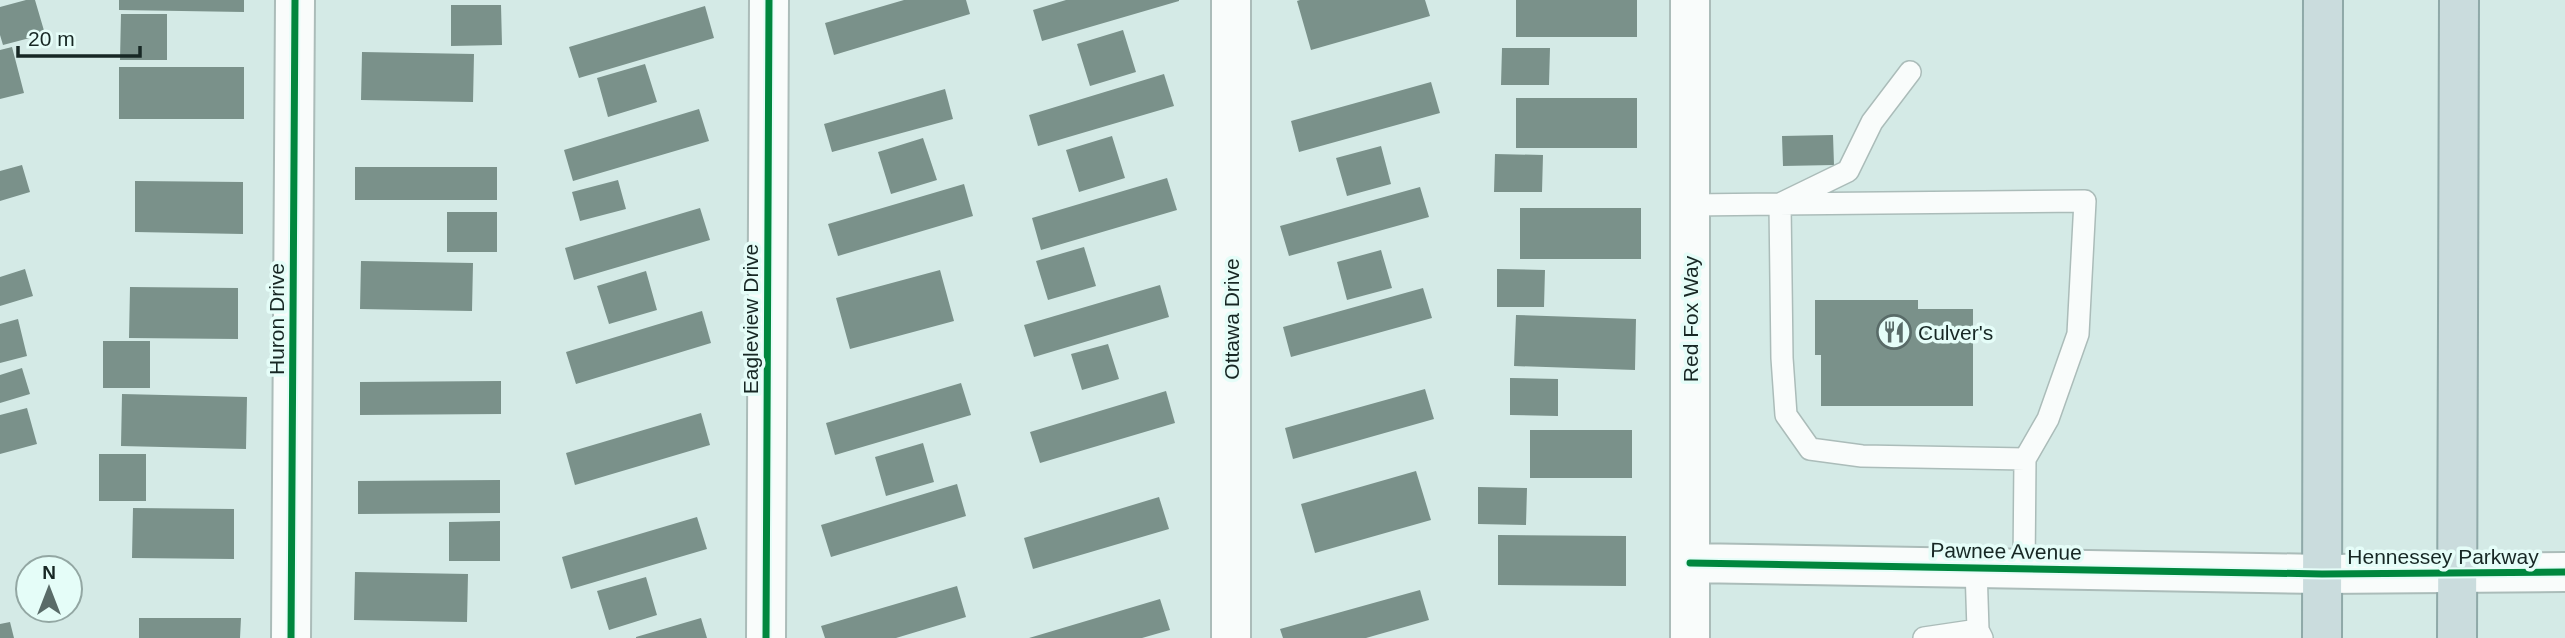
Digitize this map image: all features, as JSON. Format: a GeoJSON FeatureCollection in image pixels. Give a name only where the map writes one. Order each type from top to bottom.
{"type":"FeatureCollection","features":[{"type":"Feature","properties":{"kind":"highway"},"geometry":{"type":"LineString","coordinates":[[2322,638],[2323,0]]}},
{"type":"Feature","properties":{"kind":"highway"},"geometry":{"type":"LineString","coordinates":[[2457,638],[2459,0]]}},
{"type":"Feature","properties":{"kind":"street","name":"Huron Drive"},"geometry":{"type":"LineString","coordinates":[[291,638],[295,0]]}},
{"type":"Feature","properties":{"kind":"street","name":"Eagleview Drive"},"geometry":{"type":"LineString","coordinates":[[766,638],[769,0]]}},
{"type":"Feature","properties":{"kind":"street","name":"Ottawa Drive"},"geometry":{"type":"LineString","coordinates":[[1231,0],[1231,638]]}},
{"type":"Feature","properties":{"kind":"street","name":"Red Fox Way"},"geometry":{"type":"LineString","coordinates":[[1690,0],[1690,638]]}},
{"type":"Feature","properties":{"kind":"street","name":"Pawnee Avenue"},"geometry":{"type":"LineString","coordinates":[[1690,564],[2322,574]]}},
{"type":"Feature","properties":{"kind":"street","name":"Hennessey Parkway"},"geometry":{"type":"LineString","coordinates":[[2322,574],[2565,572]]}},
{"type":"Feature","properties":{"kind":"lane"},"geometry":{"type":"LineString","coordinates":[[1780,204],[1848,171],[1872,122],[1910,72]]}},
{"type":"Feature","properties":{"kind":"lane"},"geometry":{"type":"LineString","coordinates":[[1690,205],[2085,201],[2078,334],[2048,419],[2025,459],[2024,569]]}},
{"type":"Feature","properties":{"kind":"lane"},"geometry":{"type":"LineString","coordinates":[[1780,204],[1782,358],[1786,415],[1810,449],[1863,456],[2025,459]]}},
{"type":"Feature","properties":{"kind":"lane"},"geometry":{"type":"LineString","coordinates":[[1924,638],[1980,634],[1976,568]]}},
{"type":"Feature","properties":{"kind":"building"},"geometry":{"type":"Polygon","coordinates":[[[35,0],[45,34],[3,45],[0,35],[0,7],[35,0]]]}},
{"type":"Feature","properties":{"kind":"building"},"geometry":{"type":"Polygon","coordinates":[[[119,0],[244,0],[244,12],[119,10],[119,0]]]}},
{"type":"Feature","properties":{"kind":"building"},"geometry":{"type":"Polygon","coordinates":[[[904,0],[966,0],[970,14],[834,55],[825,23],[904,0]]]}},
{"type":"Feature","properties":{"kind":"building"},"geometry":{"type":"Polygon","coordinates":[[[1066,0],[1179,1],[1042,41],[1033,10],[1066,0]]]}},
{"type":"Feature","properties":{"kind":"building"},"geometry":{"type":"Polygon","coordinates":[[[1425,0],[1430,16],[1311,50],[1297,1],[1425,0]]]}},
{"type":"Feature","properties":{"kind":"building"},"geometry":{"type":"Polygon","coordinates":[[[1516,0],[1637,0],[1637,37],[1516,37],[1516,0]]]}},
{"type":"Feature","properties":{"kind":"building"},"geometry":{"type":"Polygon","coordinates":[[[451,5],[501,5],[502,45],[451,46],[451,5]]]}},
{"type":"Feature","properties":{"kind":"building"},"geometry":{"type":"Polygon","coordinates":[[[705,6],[714,38],[579,78],[569,47],[705,6]]]}},
{"type":"Feature","properties":{"kind":"building"},"geometry":{"type":"Polygon","coordinates":[[[121,14],[167,14],[167,60],[120,60],[121,14]]]}},
{"type":"Feature","properties":{"kind":"building"},"geometry":{"type":"Polygon","coordinates":[[[1123,30],[1136,72],[1090,86],[1077,44],[1123,30]]]}},
{"type":"Feature","properties":{"kind":"building"},"geometry":{"type":"Polygon","coordinates":[[[12,47],[24,93],[0,99],[0,50],[12,47]]]}},
{"type":"Feature","properties":{"kind":"building"},"geometry":{"type":"Polygon","coordinates":[[[1502,48],[1550,48],[1549,85],[1501,85],[1502,48]]]}},
{"type":"Feature","properties":{"kind":"building"},"geometry":{"type":"Polygon","coordinates":[[[362,52],[474,54],[473,102],[361,100],[362,52]]]}},
{"type":"Feature","properties":{"kind":"building"},"geometry":{"type":"Polygon","coordinates":[[[645,64],[657,102],[608,117],[597,78],[645,64]]]}},
{"type":"Feature","properties":{"kind":"building"},"geometry":{"type":"Polygon","coordinates":[[[119,67],[244,67],[244,119],[119,119],[119,67]]]}},
{"type":"Feature","properties":{"kind":"building"},"geometry":{"type":"Polygon","coordinates":[[[1164,74],[1174,106],[1038,146],[1029,115],[1164,74]]]}},
{"type":"Feature","properties":{"kind":"building"},"geometry":{"type":"Polygon","coordinates":[[[1431,82],[1440,113],[1299,152],[1291,121],[1431,82]]]}},
{"type":"Feature","properties":{"kind":"building"},"geometry":{"type":"Polygon","coordinates":[[[945,89],[953,119],[832,152],[824,124],[945,89]]]}},
{"type":"Feature","properties":{"kind":"building"},"geometry":{"type":"Polygon","coordinates":[[[1516,98],[1637,98],[1637,148],[1516,148],[1516,98]]]}},
{"type":"Feature","properties":{"kind":"building"},"geometry":{"type":"Polygon","coordinates":[[[699,109],[709,141],[573,181],[564,150],[699,109]]]}},
{"type":"Feature","properties":{"kind":"building"},"geometry":{"type":"Polygon","coordinates":[[[1833,135],[1834,165],[1783,166],[1782,136],[1833,135]]]}},
{"type":"Feature","properties":{"kind":"building"},"geometry":{"type":"Polygon","coordinates":[[[1112,136],[1125,178],[1079,192],[1066,150],[1112,136]]]}},
{"type":"Feature","properties":{"kind":"building"},"geometry":{"type":"Polygon","coordinates":[[[923,138],[937,180],[891,194],[878,152],[923,138]]]}},
{"type":"Feature","properties":{"kind":"building"},"geometry":{"type":"Polygon","coordinates":[[[1381,146],[1391,184],[1347,196],[1336,158],[1381,146]]]}},
{"type":"Feature","properties":{"kind":"building"},"geometry":{"type":"Polygon","coordinates":[[[1495,154],[1543,155],[1542,192],[1494,192],[1495,154]]]}},
{"type":"Feature","properties":{"kind":"building"},"geometry":{"type":"Polygon","coordinates":[[[22,165],[30,192],[0,201],[0,171],[22,165]]]}},
{"type":"Feature","properties":{"kind":"building"},"geometry":{"type":"Polygon","coordinates":[[[355,167],[497,167],[497,200],[355,200],[355,167]]]}},
{"type":"Feature","properties":{"kind":"building"},"geometry":{"type":"Polygon","coordinates":[[[1167,178],[1177,210],[1041,250],[1032,218],[1167,178]]]}},
{"type":"Feature","properties":{"kind":"building"},"geometry":{"type":"Polygon","coordinates":[[[618,180],[626,209],[580,221],[572,192],[618,180]]]}},
{"type":"Feature","properties":{"kind":"building"},"geometry":{"type":"Polygon","coordinates":[[[135,181],[243,182],[243,234],[135,232],[135,181]]]}},
{"type":"Feature","properties":{"kind":"building"},"geometry":{"type":"Polygon","coordinates":[[[964,184],[973,216],[838,256],[828,224],[964,184]]]}},
{"type":"Feature","properties":{"kind":"building"},"geometry":{"type":"Polygon","coordinates":[[[1420,187],[1429,217],[1289,256],[1280,226],[1420,187]]]}},
{"type":"Feature","properties":{"kind":"building"},"geometry":{"type":"Polygon","coordinates":[[[700,208],[710,240],[574,280],[565,248],[700,208]]]}},
{"type":"Feature","properties":{"kind":"building"},"geometry":{"type":"Polygon","coordinates":[[[1520,208],[1641,208],[1641,259],[1520,259],[1520,208]]]}},
{"type":"Feature","properties":{"kind":"building"},"geometry":{"type":"Polygon","coordinates":[[[447,212],[497,212],[497,252],[447,252],[447,212]]]}},
{"type":"Feature","properties":{"kind":"building"},"geometry":{"type":"Polygon","coordinates":[[[1084,247],[1096,286],[1048,300],[1036,261],[1084,247]]]}},
{"type":"Feature","properties":{"kind":"building"},"geometry":{"type":"Polygon","coordinates":[[[1381,250],[1392,288],[1347,300],[1337,262],[1381,250]]]}},
{"type":"Feature","properties":{"kind":"building"},"geometry":{"type":"Polygon","coordinates":[[[361,261],[473,263],[472,311],[360,309],[361,261]]]}},
{"type":"Feature","properties":{"kind":"building"},"geometry":{"type":"Polygon","coordinates":[[[25,269],[33,296],[0,306],[0,277],[25,269]]]}},
{"type":"Feature","properties":{"kind":"building"},"geometry":{"type":"Polygon","coordinates":[[[1497,269],[1545,270],[1544,307],[1497,307],[1497,269]]]}},
{"type":"Feature","properties":{"kind":"building"},"geometry":{"type":"Polygon","coordinates":[[[940,270],[954,321],[850,349],[836,298],[940,270]]]}},
{"type":"Feature","properties":{"kind":"building"},"geometry":{"type":"Polygon","coordinates":[[[646,271],[657,310],[609,324],[597,286],[646,271]]]}},
{"type":"Feature","properties":{"kind":"building"},"geometry":{"type":"Polygon","coordinates":[[[1160,285],[1169,317],[1034,357],[1024,325],[1160,285]]]}},
{"type":"Feature","properties":{"kind":"building"},"geometry":{"type":"Polygon","coordinates":[[[130,287],[238,288],[238,339],[129,338],[130,287]]]}},
{"type":"Feature","properties":{"kind":"building"},"geometry":{"type":"Polygon","coordinates":[[[1423,288],[1432,318],[1291,357],[1283,327],[1423,288]]]}},
{"type":"Feature","properties":{"kind":"building","name":"Culver's"},"geometry":{"type":"Polygon","coordinates":[[[1815,300],[1918,300],[1918,309],[1973,309],[1973,406],[1821,406],[1821,355],[1815,355],[1815,300]]]}},
{"type":"Feature","properties":{"kind":"building"},"geometry":{"type":"Polygon","coordinates":[[[702,311],[711,343],[576,384],[566,352],[702,311]]]}},
{"type":"Feature","properties":{"kind":"building"},"geometry":{"type":"Polygon","coordinates":[[[1516,315],[1636,319],[1635,370],[1514,366],[1516,315]]]}},
{"type":"Feature","properties":{"kind":"building"},"geometry":{"type":"Polygon","coordinates":[[[18,319],[27,356],[0,363],[0,324],[18,319]]]}},
{"type":"Feature","properties":{"kind":"building"},"geometry":{"type":"Polygon","coordinates":[[[103,341],[150,341],[150,388],[103,388],[103,341]]]}},
{"type":"Feature","properties":{"kind":"building"},"geometry":{"type":"Polygon","coordinates":[[[1108,344],[1119,379],[1082,390],[1071,354],[1108,344]]]}},
{"type":"Feature","properties":{"kind":"building"},"geometry":{"type":"Polygon","coordinates":[[[22,368],[30,394],[0,403],[0,375],[22,368]]]}},
{"type":"Feature","properties":{"kind":"building"},"geometry":{"type":"Polygon","coordinates":[[[1510,378],[1558,379],[1558,416],[1510,415],[1510,378]]]}},
{"type":"Feature","properties":{"kind":"building"},"geometry":{"type":"Polygon","coordinates":[[[501,381],[501,414],[360,415],[360,382],[501,381]]]}},
{"type":"Feature","properties":{"kind":"building"},"geometry":{"type":"Polygon","coordinates":[[[961,383],[971,415],[835,455],[826,423],[961,383]]]}},
{"type":"Feature","properties":{"kind":"building"},"geometry":{"type":"Polygon","coordinates":[[[1425,389],[1434,419],[1293,459],[1285,428],[1425,389]]]}},
{"type":"Feature","properties":{"kind":"building"},"geometry":{"type":"Polygon","coordinates":[[[1166,391],[1175,423],[1040,463],[1030,432],[1166,391]]]}},
{"type":"Feature","properties":{"kind":"building"},"geometry":{"type":"Polygon","coordinates":[[[122,394],[247,397],[246,449],[121,446],[122,394]]]}},
{"type":"Feature","properties":{"kind":"building"},"geometry":{"type":"Polygon","coordinates":[[[27,408],[37,444],[0,454],[0,415],[27,408]]]}},
{"type":"Feature","properties":{"kind":"building"},"geometry":{"type":"Polygon","coordinates":[[[701,413],[710,445],[575,485],[566,453],[701,413]]]}},
{"type":"Feature","properties":{"kind":"building"},"geometry":{"type":"Polygon","coordinates":[[[1530,430],[1632,430],[1632,478],[1530,478],[1530,430]]]}},
{"type":"Feature","properties":{"kind":"building"},"geometry":{"type":"Polygon","coordinates":[[[923,443],[934,482],[886,496],[875,457],[923,443]]]}},
{"type":"Feature","properties":{"kind":"building"},"geometry":{"type":"Polygon","coordinates":[[[99,454],[146,454],[146,501],[99,501],[99,454]]]}},
{"type":"Feature","properties":{"kind":"building"},"geometry":{"type":"Polygon","coordinates":[[[1416,471],[1431,520],[1315,553],[1301,504],[1416,471]]]}},
{"type":"Feature","properties":{"kind":"building"},"geometry":{"type":"Polygon","coordinates":[[[500,480],[500,513],[358,514],[358,481],[500,480]]]}},
{"type":"Feature","properties":{"kind":"building"},"geometry":{"type":"Polygon","coordinates":[[[957,484],[966,516],[831,557],[821,525],[957,484]]]}},
{"type":"Feature","properties":{"kind":"building"},"geometry":{"type":"Polygon","coordinates":[[[1478,487],[1527,488],[1526,525],[1478,524],[1478,487]]]}},
{"type":"Feature","properties":{"kind":"building"},"geometry":{"type":"Polygon","coordinates":[[[1159,497],[1169,529],[1033,569],[1024,538],[1159,497]]]}},
{"type":"Feature","properties":{"kind":"building"},"geometry":{"type":"Polygon","coordinates":[[[133,508],[234,509],[234,559],[132,558],[133,508]]]}},
{"type":"Feature","properties":{"kind":"building"},"geometry":{"type":"Polygon","coordinates":[[[697,517],[707,549],[571,589],[562,557],[697,517]]]}},
{"type":"Feature","properties":{"kind":"building"},"geometry":{"type":"Polygon","coordinates":[[[500,521],[500,561],[449,561],[449,522],[500,521]]]}},
{"type":"Feature","properties":{"kind":"building"},"geometry":{"type":"Polygon","coordinates":[[[1498,535],[1626,536],[1626,586],[1498,585],[1498,535]]]}},
{"type":"Feature","properties":{"kind":"building"},"geometry":{"type":"Polygon","coordinates":[[[355,572],[468,574],[467,622],[354,620],[355,572]]]}},
{"type":"Feature","properties":{"kind":"building"},"geometry":{"type":"Polygon","coordinates":[[[646,577],[657,615],[609,630],[597,591],[646,577]]]}},
{"type":"Feature","properties":{"kind":"building"},"geometry":{"type":"Polygon","coordinates":[[[957,586],[966,617],[896,638],[825,638],[821,626],[957,586]]]}},
{"type":"Feature","properties":{"kind":"building"},"geometry":{"type":"Polygon","coordinates":[[[1420,590],[1429,620],[1366,638],[1283,638],[1280,629],[1420,590]]]}},
{"type":"Feature","properties":{"kind":"building"},"geometry":{"type":"Polygon","coordinates":[[[1160,599],[1170,630],[1142,638],[1029,638],[1160,599]]]}},
{"type":"Feature","properties":{"kind":"building"},"geometry":{"type":"Polygon","coordinates":[[[139,618],[241,618],[240,638],[139,638],[139,618]]]}},
{"type":"Feature","properties":{"kind":"building"},"geometry":{"type":"Polygon","coordinates":[[[701,618],[707,638],[636,638],[636,637],[701,618]]]}},
{"type":"Feature","properties":{"kind":"building"},"geometry":{"type":"Polygon","coordinates":[[[10,622],[14,638],[0,638],[0,624],[10,622]]]}},
{"type":"Feature","properties":{"kind":"cycle path"},"geometry":{"type":"LineString","coordinates":[[291,638],[295,0]]}},
{"type":"Feature","properties":{"kind":"cycle path"},"geometry":{"type":"LineString","coordinates":[[766,638],[769,0]]}},
{"type":"Feature","properties":{"kind":"cycle path"},"geometry":{"type":"LineString","coordinates":[[1690,563],[2322,574],[2565,572]]}},
{"type":"Feature","properties":{"kind":"place","name":"Culver's"},"geometry":{"type":"Point","coordinates":[1894,332]}}]}
